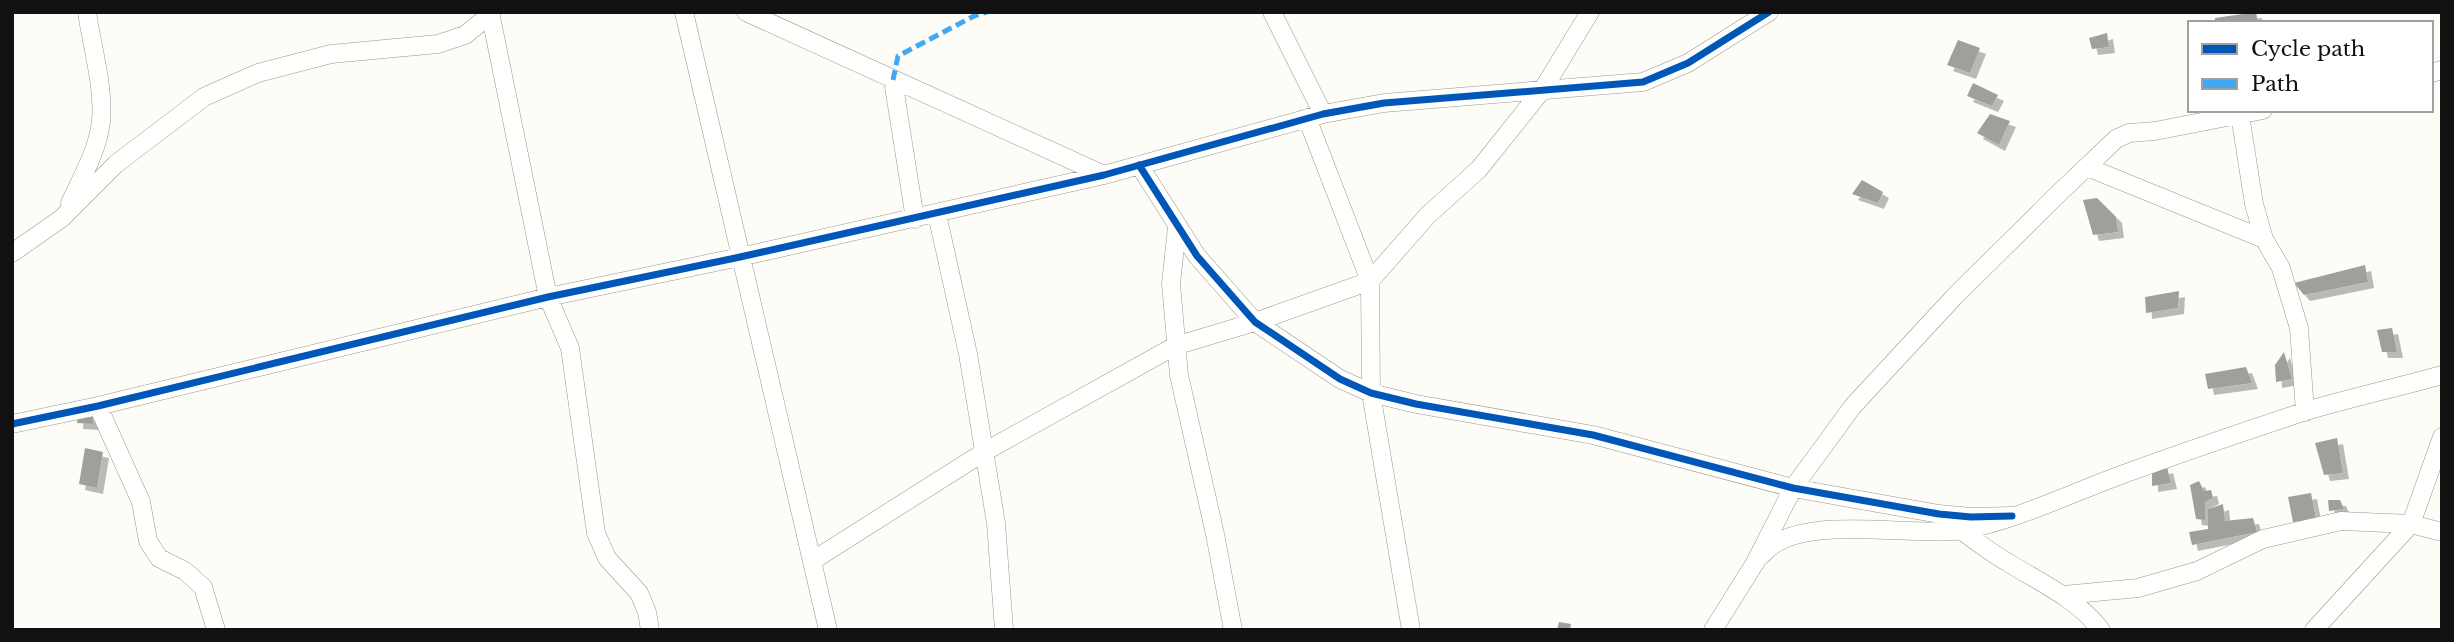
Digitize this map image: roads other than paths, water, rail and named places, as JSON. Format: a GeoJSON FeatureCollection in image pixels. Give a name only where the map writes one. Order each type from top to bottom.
{"type":"FeatureCollection","features":[{"type":"Feature","properties":{"kind":"street"},"geometry":{"type":"LineString","coordinates":[[62,218],[90,163],[101,122],[99,83],[87,12]]}},
{"type":"Feature","properties":{"kind":"street"},"geometry":{"type":"LineString","coordinates":[[684,12],[828,630]]}},
{"type":"Feature","properties":{"kind":"street"},"geometry":{"type":"LineString","coordinates":[[747,12],[1104,174]]}},
{"type":"Feature","properties":{"kind":"street"},"geometry":{"type":"LineString","coordinates":[[1272,12],[1315,116],[1370,282],[1371,393],[1411,630]]}},
{"type":"Feature","properties":{"kind":"street"},"geometry":{"type":"LineString","coordinates":[[812,561],[984,452],[1175,346],[1255,322],[1370,282],[1428,215],[1479,169],[1543,89],[1590,12]]}},
{"type":"Feature","properties":{"kind":"street"},"geometry":{"type":"LineString","coordinates":[[12,424],[98,406],[548,297],[937,214],[1139,165],[1315,116],[1384,103],[1643,82],[1688,64],[1769,12]]}},
{"type":"Feature","properties":{"kind":"street"},"geometry":{"type":"LineString","coordinates":[[12,253],[62,218],[116,164],[204,97],[258,73],[331,54],[438,44],[465,35],[490,13],[548,297],[570,348],[596,533],[607,558],[639,593],[647,612],[650,630]]}},
{"type":"Feature","properties":{"kind":"street"},"geometry":{"type":"LineString","coordinates":[[893,80],[915,219]]}},
{"type":"Feature","properties":{"kind":"street"},"geometry":{"type":"LineString","coordinates":[[1713,630],[1755,563],[1793,488],[1862,396],[1954,297],[2116,139],[2129,133],[2155,131],[2254,112]]}},
{"type":"Feature","properties":{"kind":"street"},"geometry":{"type":"LineString","coordinates":[[2241,115],[2254,204],[2264,239],[2281,268],[2299,328],[2305,412]]}},
{"type":"Feature","properties":{"kind":"street"},"geometry":{"type":"LineString","coordinates":[[1139,165],[1197,256],[1255,322],[1340,379],[1371,393],[1416,404],[1593,435],[1793,488],[1939,514],[1971,517],[2012,516]]}},
{"type":"Feature","properties":{"kind":"street"},"geometry":{"type":"LineString","coordinates":[[2087,167],[2264,239]]}},
{"type":"Feature","properties":{"kind":"street"},"geometry":{"type":"LineString","coordinates":[[937,214],[968,354],[996,523],[1004,630]]}},
{"type":"Feature","properties":{"kind":"street"},"geometry":{"type":"LineString","coordinates":[[1177,227],[1171,284],[1179,375],[1215,534],[1233,630]]}},
{"type":"Feature","properties":{"kind":"street"},"geometry":{"type":"LineString","coordinates":[[1755,563],[1768,547],[1796,534],[1838,530],[1961,530],[2012,516],[2134,470],[2305,412],[2442,375]]}},
{"type":"Feature","properties":{"kind":"street"},"geometry":{"type":"LineString","coordinates":[[98,406],[141,502],[148,541],[159,558],[185,571],[203,587],[216,630]]}},
{"type":"Feature","properties":{"kind":"street"},"geometry":{"type":"LineString","coordinates":[[2314,630],[2411,524],[2442,437]]}},
{"type":"Feature","properties":{"kind":"street"},"geometry":{"type":"LineString","coordinates":[[2064,595],[2138,588],[2197,571],[2263,539],[2341,521],[2411,524],[2442,532]]}},
{"type":"Feature","properties":{"kind":"street"},"geometry":{"type":"LineString","coordinates":[[1961,530],[2005,561],[2064,595],[2090,615],[2101,630]]}},
{"type":"Feature","properties":{"kind":"street"},"geometry":{"type":"LineString","coordinates":[[1698,630],[1733,601]]}}]}
